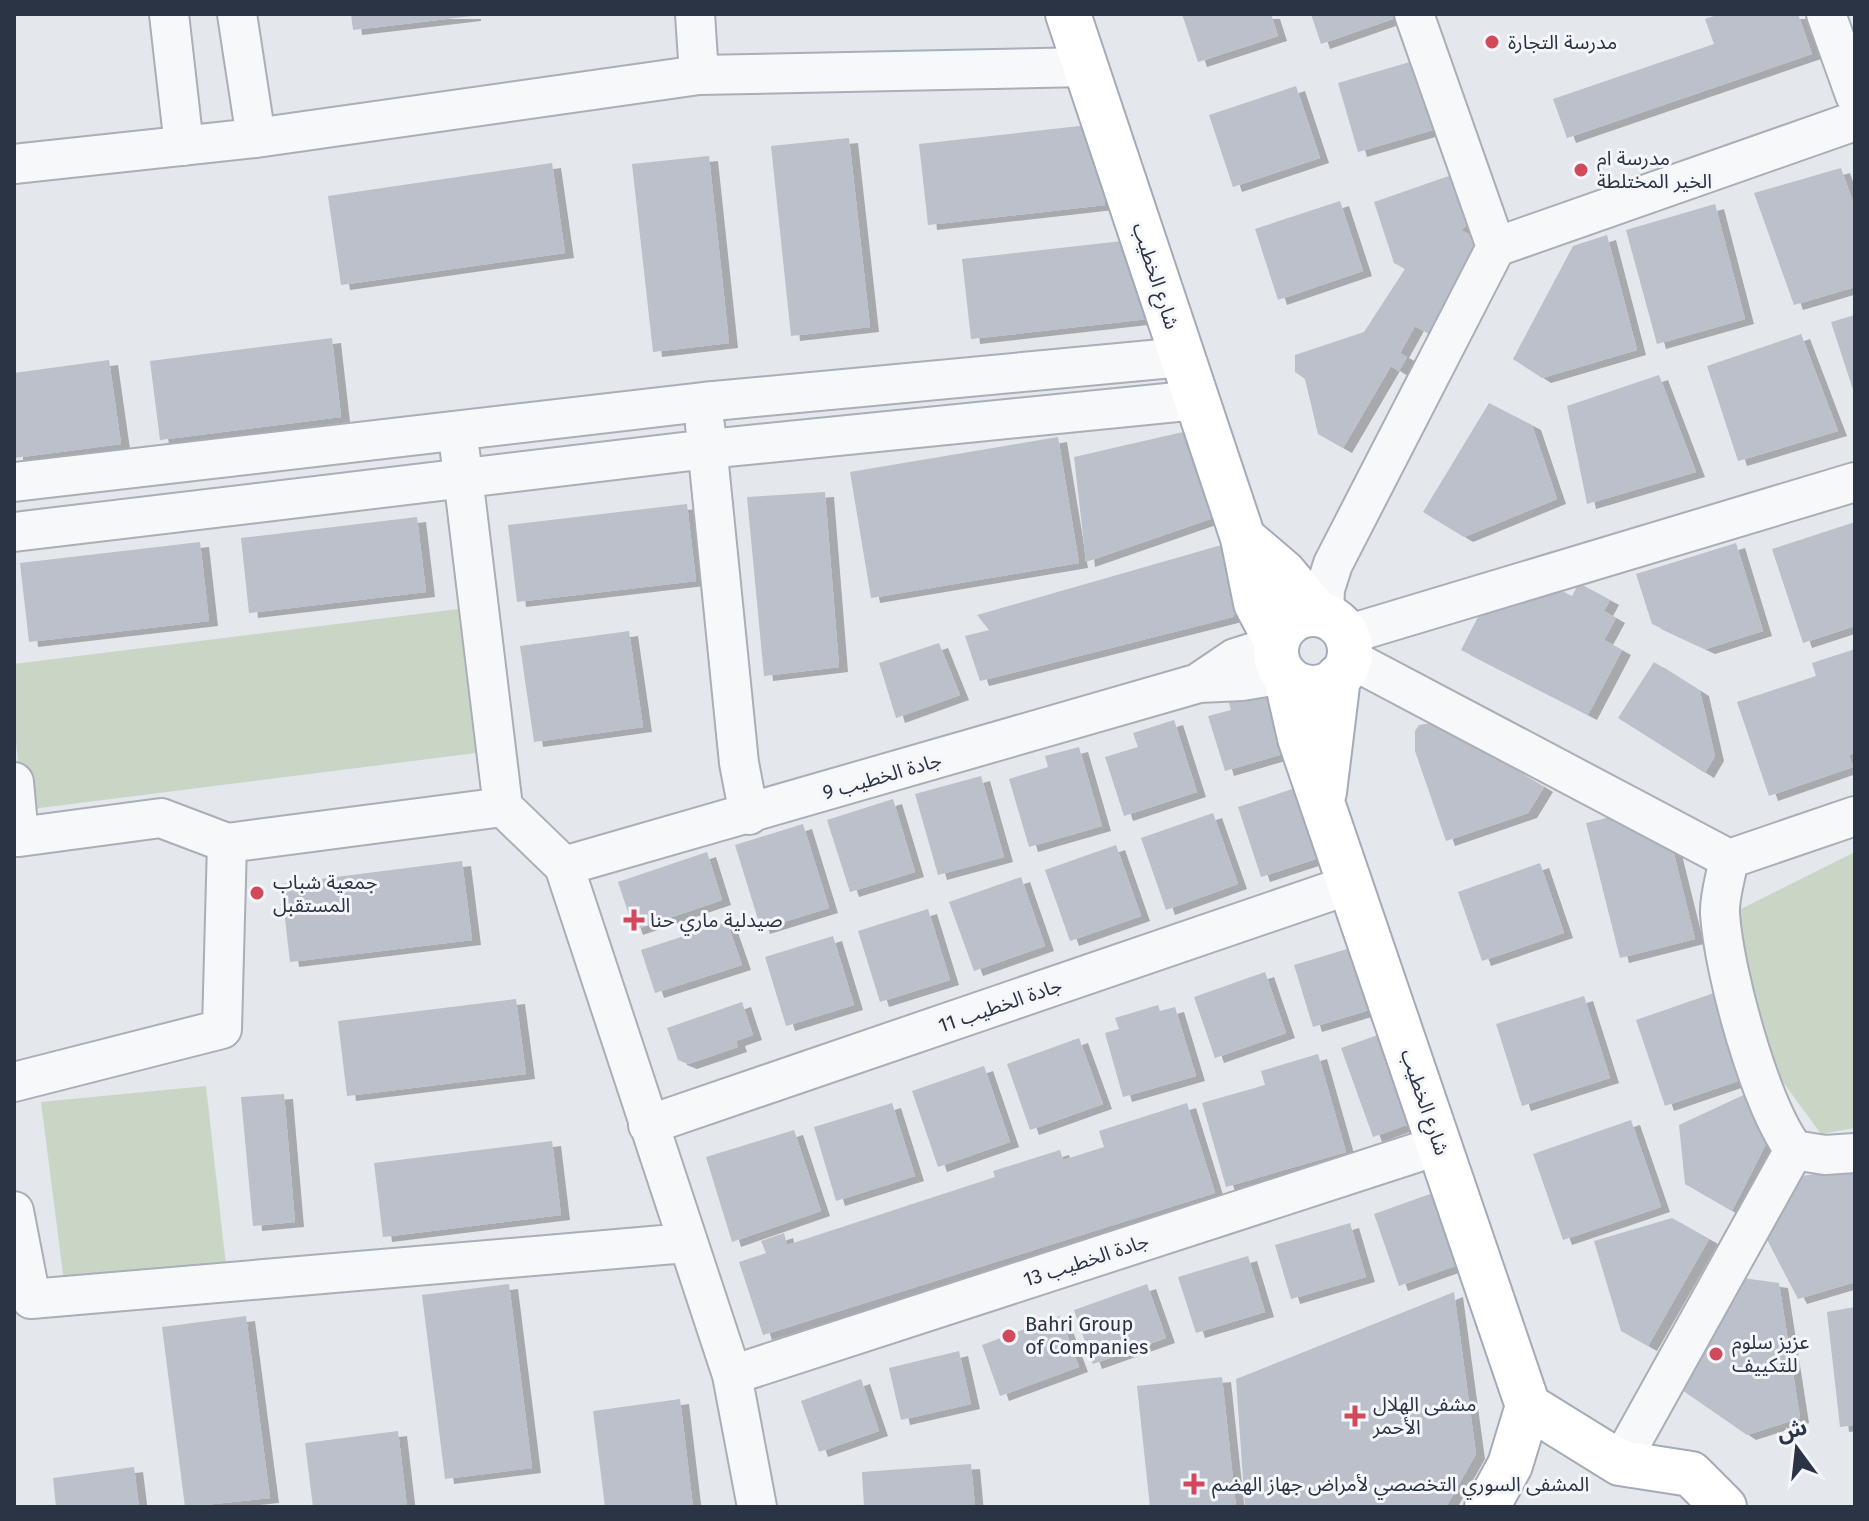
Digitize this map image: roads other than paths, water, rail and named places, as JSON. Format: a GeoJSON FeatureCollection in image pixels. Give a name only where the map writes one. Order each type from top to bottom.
{"type":"FeatureCollection","features":[{"type":"Feature","properties":{"kind":"main road","name":"شارع الخطيب"},"geometry":{"type":"LineString","coordinates":[[1068,14],[1243,538],[1256,603],[1281,659],[1300,738],[1528,1406]]}},
{"type":"Feature","properties":{"kind":"main road"},"geometry":{"type":"LineString","coordinates":[[1243,538],[1284,573],[1335,640]]}},
{"type":"Feature","properties":{"kind":"main road"},"geometry":{"type":"LineString","coordinates":[[1292,620],[1335,640],[1312,688],[1281,659],[1292,620]]}},
{"type":"Feature","properties":{"kind":"main road","name":"شارع الخطيب"},"geometry":{"type":"LineString","coordinates":[[1323,798],[1335,640]]}},
{"type":"Feature","properties":{"kind":"main road"},"geometry":{"type":"LineString","coordinates":[[1487,1507],[1510,1465],[1528,1406],[1620,1463],[1691,1474],[1724,1507]]}},
{"type":"Feature","properties":{"kind":"street"},"geometry":{"type":"LineString","coordinates":[[169,14],[184,146]]}},
{"type":"Feature","properties":{"kind":"street"},"geometry":{"type":"LineString","coordinates":[[237,14],[256,138]]}},
{"type":"Feature","properties":{"kind":"street"},"geometry":{"type":"LineString","coordinates":[[695,14],[699,75]]}},
{"type":"Feature","properties":{"kind":"street"},"geometry":{"type":"LineString","coordinates":[[1414,14],[1496,247]]}},
{"type":"Feature","properties":{"kind":"street"},"geometry":{"type":"LineString","coordinates":[[1826,14],[1855,95]]}},
{"type":"Feature","properties":{"kind":"street"},"geometry":{"type":"LineString","coordinates":[[14,164],[256,138],[699,75],[1086,67]]}},
{"type":"Feature","properties":{"kind":"street"},"geometry":{"type":"LineString","coordinates":[[1855,121],[1496,247],[1333,564],[1325,589],[1335,640],[1729,859],[1855,816]]}},
{"type":"Feature","properties":{"kind":"street"},"geometry":{"type":"LineString","coordinates":[[14,482],[703,402],[1183,357]]}},
{"type":"Feature","properties":{"kind":"street"},"geometry":{"type":"LineString","coordinates":[[14,532],[708,449],[1197,400]]}},
{"type":"Feature","properties":{"kind":"street"},"geometry":{"type":"LineString","coordinates":[[703,402],[739,763],[749,815]]}},
{"type":"Feature","properties":{"kind":"street"},"geometry":{"type":"LineString","coordinates":[[458,431],[503,807],[564,866],[732,1375],[757,1507]]}},
{"type":"Feature","properties":{"kind":"street"},"geometry":{"type":"LineString","coordinates":[[1335,640],[1855,482]]}},
{"type":"Feature","properties":{"kind":"street","name":"جادة الخطيب 9"},"geometry":{"type":"LineString","coordinates":[[564,866],[1199,683],[1242,681],[1281,659]]}},
{"type":"Feature","properties":{"kind":"street"},"geometry":{"type":"LineString","coordinates":[[14,782],[19,837],[161,818],[227,843],[503,807]]}},
{"type":"Feature","properties":{"kind":"street"},"geometry":{"type":"LineString","coordinates":[[14,1082],[222,1029],[227,843]]}},
{"type":"Feature","properties":{"kind":"street"},"geometry":{"type":"LineString","coordinates":[[1729,859],[1719,912],[1740,1016],[1778,1129],[1794,1150],[1825,1155],[1855,1153]]}},
{"type":"Feature","properties":{"kind":"street","name":"جادة الخطيب 11"},"geometry":{"type":"LineString","coordinates":[[648,1125],[1352,884]]}},
{"type":"Feature","properties":{"kind":"street","name":"جادة الخطيب 13"},"geometry":{"type":"LineString","coordinates":[[732,1375],[1440,1145]]}},
{"type":"Feature","properties":{"kind":"street"},"geometry":{"type":"LineString","coordinates":[[1620,1463],[1794,1150]]}},
{"type":"Feature","properties":{"kind":"street"},"geometry":{"type":"LineString","coordinates":[[14,1211],[31,1299],[686,1243]]}},
{"type":"Feature","properties":{"kind":"place","name":"مدرسة التجارة"},"geometry":{"type":"Point","coordinates":[1492,42]}},
{"type":"Feature","properties":{"kind":"place","name":"مدرسة ام الخير المختلطة"},"geometry":{"type":"Point","coordinates":[1581,170]}},
{"type":"Feature","properties":{"kind":"place","name":"جمعية شباب المستقبل"},"geometry":{"type":"Point","coordinates":[257,893]}},
{"type":"Feature","properties":{"kind":"place","name":"صيدلية ماري حنا"},"geometry":{"type":"Point","coordinates":[634,920]}},
{"type":"Feature","properties":{"kind":"place","name":"Bahri Group of Companies"},"geometry":{"type":"Point","coordinates":[1009,1336]}},
{"type":"Feature","properties":{"kind":"place","name":"عزيز سلوم للتكييف"},"geometry":{"type":"Point","coordinates":[1716,1354]}},
{"type":"Feature","properties":{"kind":"place","name":"مشفى الهلال الأحمر"},"geometry":{"type":"Point","coordinates":[1355,1416]}},
{"type":"Feature","properties":{"kind":"place","name":"المشفى السوري التخصصي لأمراض جهاز الهضم"},"geometry":{"type":"Point","coordinates":[1194,1484]}}]}
